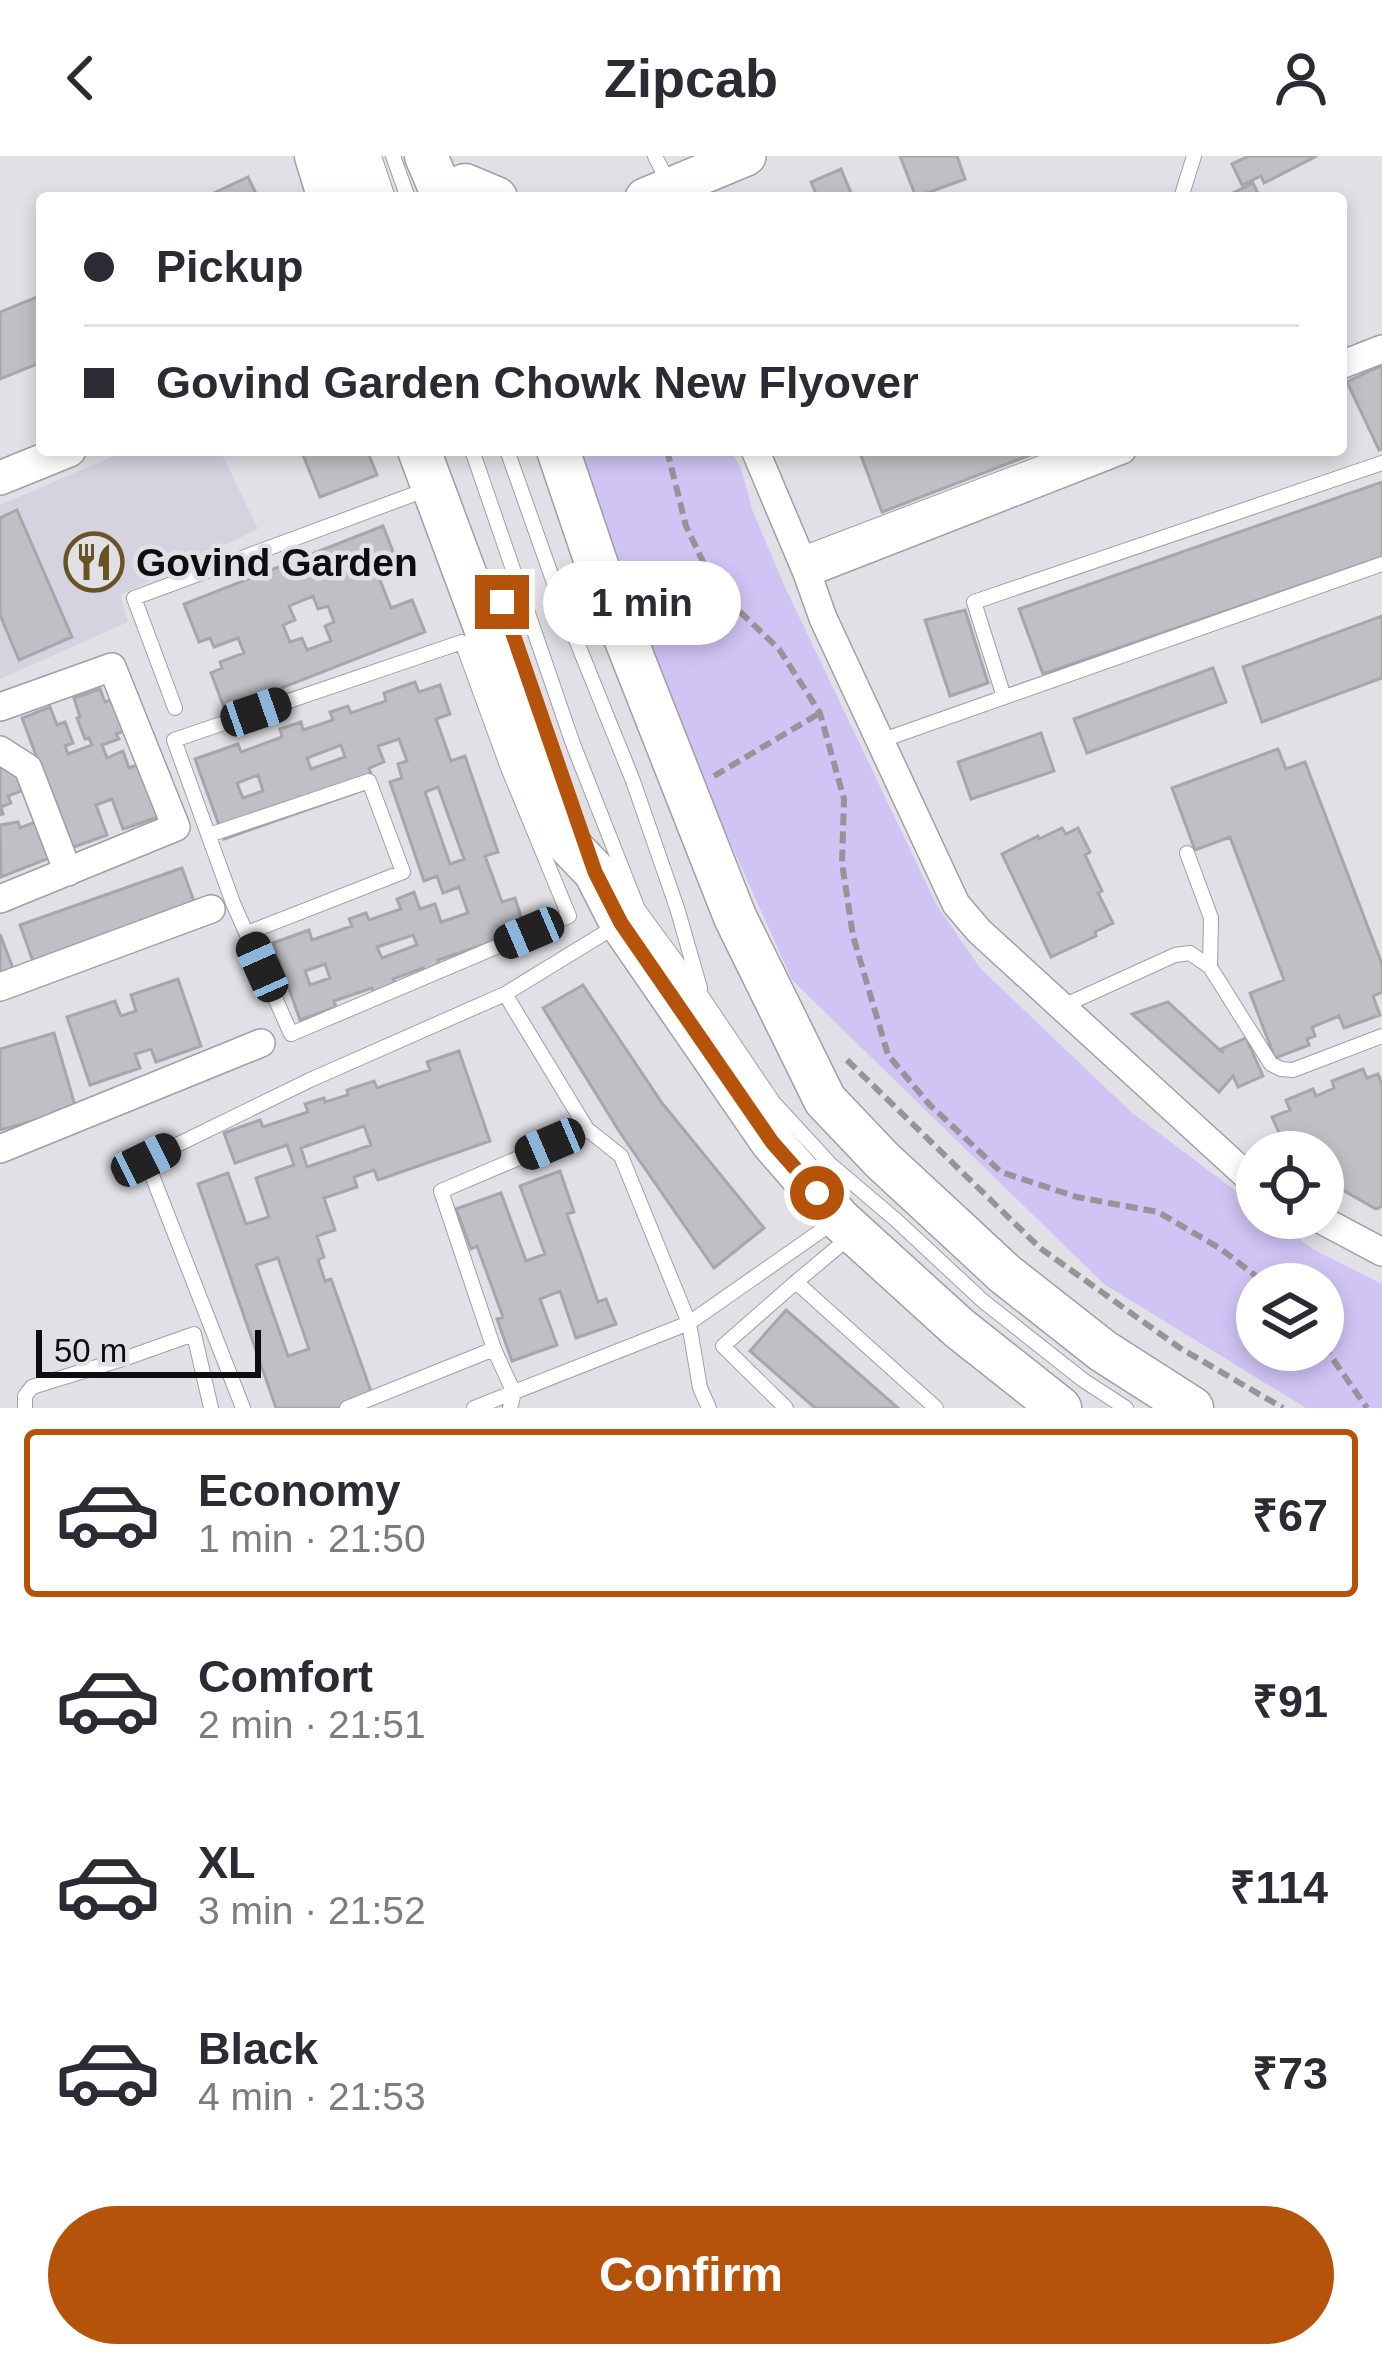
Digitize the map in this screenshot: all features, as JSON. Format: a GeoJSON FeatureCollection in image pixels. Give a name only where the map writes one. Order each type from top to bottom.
{"type":"FeatureCollection","features":[{"type":"Feature","properties":{"kind":"main road"},"geometry":{"type":"LineString","coordinates":[[316,156],[327,192]]}},
{"type":"Feature","properties":{"kind":"main road"},"geometry":{"type":"LineString","coordinates":[[346,156],[358,192]]}},
{"type":"Feature","properties":{"kind":"main road"},"geometry":{"type":"LineString","coordinates":[[425,156],[465,187]]}},
{"type":"Feature","properties":{"kind":"main road"},"geometry":{"type":"LineString","coordinates":[[653,187],[746,156]]}},
{"type":"Feature","properties":{"kind":"main road"},"geometry":{"type":"LineString","coordinates":[[533,456],[578,594],[662,808],[747,996],[826,1100],[882,1160],[1005,1274],[1103,1351],[1192,1408]]}},
{"type":"Feature","properties":{"kind":"main road"},"geometry":{"type":"LineString","coordinates":[[560,456],[600,574],[735,917],[826,1100]]}},
{"type":"Feature","properties":{"kind":"main road"},"geometry":{"type":"LineString","coordinates":[[433,462],[530,752],[621,923],[772,1142],[847,1226],[959,1328],[1060,1408]]}},
{"type":"Feature","properties":{"kind":"street"},"geometry":{"type":"LineString","coordinates":[[1347,363],[1382,349]]}},
{"type":"Feature","properties":{"kind":"street"},"geometry":{"type":"LineString","coordinates":[[0,478],[54,456]]}},
{"type":"Feature","properties":{"kind":"street"},"geometry":{"type":"LineString","coordinates":[[758,456],[823,618],[956,904],[979,931],[1236,1166]]}},
{"type":"Feature","properties":{"kind":"street"},"geometry":{"type":"LineString","coordinates":[[803,564],[1105,456]]}},
{"type":"Feature","properties":{"kind":"street"},"geometry":{"type":"LineString","coordinates":[[0,707],[112,667],[176,827],[0,899]]}},
{"type":"Feature","properties":{"kind":"street"},"geometry":{"type":"LineString","coordinates":[[0,750],[28,768],[68,872]]}},
{"type":"Feature","properties":{"kind":"street"},"geometry":{"type":"LineString","coordinates":[[0,987],[211,909]]}},
{"type":"Feature","properties":{"kind":"street"},"geometry":{"type":"LineString","coordinates":[[0,1149],[261,1043]]}},
{"type":"Feature","properties":{"kind":"street"},"geometry":{"type":"LineString","coordinates":[[1344,1232],[1382,1252]]}},
{"type":"Feature","properties":{"kind":"lane"},"geometry":{"type":"LineString","coordinates":[[374,156],[386,192]]}},
{"type":"Feature","properties":{"kind":"lane"},"geometry":{"type":"LineString","coordinates":[[393,156],[406,192]]}},
{"type":"Feature","properties":{"kind":"lane"},"geometry":{"type":"LineString","coordinates":[[1183,192],[1194,156]]}},
{"type":"Feature","properties":{"kind":"lane"},"geometry":{"type":"LineString","coordinates":[[474,456],[573,743],[638,909],[773,1102],[830,1164],[982,1301],[1126,1408]]}},
{"type":"Feature","properties":{"kind":"lane"},"geometry":{"type":"LineString","coordinates":[[509,456],[560,600],[633,781],[704,998]]}},
{"type":"Feature","properties":{"kind":"lane"},"geometry":{"type":"LineString","coordinates":[[803,564],[1061,456]]}},
{"type":"Feature","properties":{"kind":"lane"},"geometry":{"type":"LineString","coordinates":[[175,708],[134,598],[433,462]]}},
{"type":"Feature","properties":{"kind":"lane"},"geometry":{"type":"LineString","coordinates":[[1004,697],[974,602],[1382,463]]}},
{"type":"Feature","properties":{"kind":"lane"},"geometry":{"type":"LineString","coordinates":[[880,741],[1382,564]]}},
{"type":"Feature","properties":{"kind":"lane"},"geometry":{"type":"LineString","coordinates":[[462,642],[530,752],[569,916],[292,1034],[233,903],[209,836],[174,740],[462,642]]}},
{"type":"Feature","properties":{"kind":"lane"},"geometry":{"type":"LineString","coordinates":[[209,836],[369,781],[403,872],[247,933]]}},
{"type":"Feature","properties":{"kind":"lane"},"geometry":{"type":"LineString","coordinates":[[1187,853],[1211,918],[1210,967]]}},
{"type":"Feature","properties":{"kind":"lane"},"geometry":{"type":"LineString","coordinates":[[243,1408],[146,1160],[310,1080],[505,994],[621,923]]}},
{"type":"Feature","properties":{"kind":"lane"},"geometry":{"type":"LineString","coordinates":[[1062,1007],[1190,952],[1210,967],[1270,1064],[1281,1069],[1293,1070],[1382,1036]]}},
{"type":"Feature","properties":{"kind":"lane"},"geometry":{"type":"LineString","coordinates":[[505,994],[586,1129],[621,1156],[689,1323],[705,1408]]}},
{"type":"Feature","properties":{"kind":"lane"},"geometry":{"type":"LineString","coordinates":[[512,1401],[441,1191],[586,1129]]}},
{"type":"Feature","properties":{"kind":"lane"},"geometry":{"type":"LineString","coordinates":[[785,1408],[723,1346],[796,1282],[847,1226]]}},
{"type":"Feature","properties":{"kind":"lane"},"geometry":{"type":"LineString","coordinates":[[474,1408],[512,1401],[689,1323],[847,1226]]}},
{"type":"Feature","properties":{"kind":"lane"},"geometry":{"type":"LineString","coordinates":[[796,1282],[936,1408]]}},
{"type":"Feature","properties":{"kind":"lane"},"geometry":{"type":"LineString","coordinates":[[25,1408],[25,1396],[32,1387],[194,1334],[212,1408]]}},
{"type":"Feature","properties":{"kind":"lane"},"geometry":{"type":"LineString","coordinates":[[347,1408],[494,1349]]}},
{"type":"Feature","properties":{"kind":"path"},"geometry":{"type":"LineString","coordinates":[[668,456],[686,526],[706,568],[735,607],[778,649],[820,713],[844,799],[842,863],[853,936],[888,1055],[929,1104],[1001,1172],[1077,1197],[1158,1211],[1239,1263]]}},
{"type":"Feature","properties":{"kind":"path"},"geometry":{"type":"LineString","coordinates":[[706,781],[820,713]]}},
{"type":"Feature","properties":{"kind":"path"},"geometry":{"type":"LineString","coordinates":[[838,1048],[1040,1248],[1180,1348],[1283,1408]]}},
{"type":"Feature","properties":{"kind":"path"},"geometry":{"type":"LineString","coordinates":[[1341,1371],[1366,1408]]}},
{"type":"Feature","properties":{"kind":"shaded area","name":"Govind Garden"},"geometry":{"type":"Polygon","coordinates":[[[114,456],[223,456],[258,529],[120,595],[128,622],[0,679],[0,505],[114,456]]]}},
{"type":"Feature","properties":{"kind":"shaded area"},"geometry":{"type":"Polygon","coordinates":[[[581,456],[734,456],[785,587],[936,904],[980,968],[1131,1112],[1236,1191],[1236,1239],[1300,1239],[1340,1263],[1236,1263],[1236,1365],[1104,1284],[792,980],[672,713],[581,456]]]}},
{"type":"Feature","properties":{"kind":"shaded area"},"geometry":{"type":"Polygon","coordinates":[[[1344,1265],[1382,1284],[1382,1408],[1306,1408],[1246,1371],[1344,1371],[1344,1265]]]}},
{"type":"Feature","properties":{"kind":"building"},"geometry":{"type":"Polygon","coordinates":[[[900,156],[957,156],[965,179],[930,192],[914,192],[900,156]]]}},
{"type":"Feature","properties":{"kind":"building"},"geometry":{"type":"Polygon","coordinates":[[[1249,156],[1317,156],[1264,183],[1261,176],[1242,185],[1232,164],[1249,156]]]}},
{"type":"Feature","properties":{"kind":"building"},"geometry":{"type":"Polygon","coordinates":[[[841,169],[851,192],[815,192],[811,182],[841,169]]]}},
{"type":"Feature","properties":{"kind":"building"},"geometry":{"type":"Polygon","coordinates":[[[248,177],[255,192],[216,192],[248,177]]]}},
{"type":"Feature","properties":{"kind":"building"},"geometry":{"type":"Polygon","coordinates":[[[1253,183],[1257,192],[1235,192],[1253,183]]]}},
{"type":"Feature","properties":{"kind":"building"},"geometry":{"type":"Polygon","coordinates":[[[36,297],[36,364],[0,379],[0,312],[36,297]]]}},
{"type":"Feature","properties":{"kind":"building"},"geometry":{"type":"Polygon","coordinates":[[[1382,365],[1382,449],[1379,450],[1347,382],[1382,365]]]}},
{"type":"Feature","properties":{"kind":"building"},"geometry":{"type":"Polygon","coordinates":[[[303,456],[369,456],[377,475],[320,497],[303,456]]]}},
{"type":"Feature","properties":{"kind":"building"},"geometry":{"type":"Polygon","coordinates":[[[861,456],[1027,456],[882,512],[861,456]]]}},
{"type":"Feature","properties":{"kind":"building"},"geometry":{"type":"Polygon","coordinates":[[[1382,482],[1382,557],[1043,674],[1019,609],[1382,482]]]}},
{"type":"Feature","properties":{"kind":"building"},"geometry":{"type":"Polygon","coordinates":[[[17,510],[72,637],[19,660],[0,615],[0,518],[17,510]]]}},
{"type":"Feature","properties":{"kind":"building"},"geometry":{"type":"Polygon","coordinates":[[[383,526],[401,572],[380,580],[391,608],[412,600],[425,632],[225,710],[211,673],[222,668],[220,662],[244,653],[238,638],[214,647],[210,638],[199,642],[184,604],[383,526]],[[313,596],[289,606],[295,620],[283,625],[290,642],[302,638],[307,650],[331,641],[325,626],[334,622],[328,606],[318,609],[313,596]]]}},
{"type":"Feature","properties":{"kind":"building"},"geometry":{"type":"Polygon","coordinates":[[[965,610],[988,683],[950,696],[925,620],[965,610]]]}},
{"type":"Feature","properties":{"kind":"building"},"geometry":{"type":"Polygon","coordinates":[[[1382,616],[1382,678],[1262,722],[1243,667],[1382,616]]]}},
{"type":"Feature","properties":{"kind":"building"},"geometry":{"type":"Polygon","coordinates":[[[1213,668],[1226,702],[1087,753],[1074,719],[1213,668]]]}},
{"type":"Feature","properties":{"kind":"building"},"geometry":{"type":"Polygon","coordinates":[[[415,682],[419,692],[440,685],[450,714],[436,719],[451,761],[465,756],[498,852],[485,856],[502,902],[515,898],[524,926],[504,932],[509,946],[483,955],[480,946],[438,960],[441,970],[426,975],[423,968],[393,979],[396,986],[374,994],[372,988],[334,1001],[336,1007],[300,1020],[273,943],[309,930],[312,940],[352,926],[349,919],[366,913],[369,920],[401,909],[397,899],[414,892],[420,909],[435,904],[441,922],[468,913],[459,887],[443,893],[437,876],[424,881],[390,782],[402,778],[398,764],[407,761],[399,739],[378,746],[384,762],[369,768],[375,786],[224,839],[195,759],[238,744],[241,752],[282,737],[280,729],[301,722],[303,730],[333,720],[330,712],[348,706],[351,713],[386,701],[384,693],[415,682]],[[341,745],[307,758],[311,769],[345,757],[341,745]],[[258,775],[237,783],[243,798],[263,791],[258,775]],[[438,787],[425,792],[450,864],[464,859],[438,787]],[[413,935],[377,947],[382,958],[417,945],[413,935]],[[325,964],[305,971],[310,985],[330,978],[325,964]]]}},
{"type":"Feature","properties":{"kind":"building"},"geometry":{"type":"Polygon","coordinates":[[[100,689],[105,702],[120,697],[132,728],[102,745],[107,758],[123,751],[129,768],[145,762],[164,815],[123,829],[112,799],[96,805],[107,835],[71,848],[22,718],[50,707],[57,725],[65,722],[73,743],[65,746],[68,754],[92,745],[85,739],[74,698],[100,689]]]}},
{"type":"Feature","properties":{"kind":"building"},"geometry":{"type":"Polygon","coordinates":[[[1041,733],[1054,771],[971,799],[958,762],[1041,733]]]}},
{"type":"Feature","properties":{"kind":"building"},"geometry":{"type":"Polygon","coordinates":[[[1278,749],[1286,769],[1305,762],[1382,964],[1382,992],[1373,996],[1380,1015],[1344,1028],[1339,1016],[1312,1027],[1315,1036],[1307,1039],[1309,1045],[1275,1058],[1250,993],[1284,980],[1230,837],[1195,850],[1172,788],[1278,749]]]}},
{"type":"Feature","properties":{"kind":"building"},"geometry":{"type":"Polygon","coordinates":[[[15,762],[26,789],[8,796],[11,803],[1,807],[0,815],[0,768],[15,762]]]}},
{"type":"Feature","properties":{"kind":"building"},"geometry":{"type":"Polygon","coordinates":[[[38,821],[52,857],[1,877],[0,825],[18,822],[20,828],[38,821]]]}},
{"type":"Feature","properties":{"kind":"building"},"geometry":{"type":"Polygon","coordinates":[[[1062,828],[1066,834],[1078,828],[1102,891],[1098,893],[1113,923],[1051,957],[1002,854],[1062,828]]]}},
{"type":"Feature","properties":{"kind":"building"},"geometry":{"type":"Polygon","coordinates":[[[182,868],[196,907],[34,964],[20,925],[182,868]]]}},
{"type":"Feature","properties":{"kind":"building"},"geometry":{"type":"Polygon","coordinates":[[[0,934],[14,971],[0,977],[0,934]]]}},
{"type":"Feature","properties":{"kind":"building"},"geometry":{"type":"Polygon","coordinates":[[[178,979],[201,1046],[156,1062],[151,1049],[135,1054],[140,1068],[90,1085],[67,1017],[115,1001],[121,1016],[136,1011],[131,995],[178,979]]]}},
{"type":"Feature","properties":{"kind":"building"},"geometry":{"type":"Polygon","coordinates":[[[583,985],[662,1103],[764,1228],[714,1268],[619,1131],[543,1008],[583,985]]]}},
{"type":"Feature","properties":{"kind":"building"},"geometry":{"type":"Polygon","coordinates":[[[1168,1002],[1223,1053],[1221,1049],[1246,1038],[1263,1076],[1238,1087],[1233,1076],[1219,1092],[1132,1014],[1168,1002]]]}},
{"type":"Feature","properties":{"kind":"building"},"geometry":{"type":"Polygon","coordinates":[[[54,1033],[76,1109],[0,1130],[0,1049],[54,1033]]]}},
{"type":"Feature","properties":{"kind":"building"},"geometry":{"type":"Polygon","coordinates":[[[459,1051],[490,1141],[378,1180],[374,1170],[354,1177],[357,1187],[324,1198],[335,1230],[317,1236],[324,1257],[318,1260],[325,1281],[331,1279],[373,1397],[341,1408],[276,1408],[198,1184],[228,1173],[246,1224],[269,1217],[256,1178],[294,1165],[287,1145],[235,1163],[224,1133],[260,1120],[263,1127],[308,1112],[305,1104],[348,1095],[347,1090],[374,1081],[377,1088],[430,1070],[427,1062],[459,1051]],[[364,1126],[301,1148],[307,1167],[371,1145],[364,1126]],[[278,1258],[256,1265],[288,1356],[309,1349],[278,1258]]]}},
{"type":"Feature","properties":{"kind":"building"},"geometry":{"type":"Polygon","coordinates":[[[1363,1069],[1367,1078],[1378,1074],[1382,1084],[1382,1206],[1376,1209],[1344,1191],[1344,1131],[1278,1131],[1272,1117],[1290,1110],[1286,1100],[1313,1089],[1316,1096],[1334,1088],[1332,1081],[1363,1069]]]}},
{"type":"Feature","properties":{"kind":"building"},"geometry":{"type":"Polygon","coordinates":[[[560,1171],[574,1212],[567,1214],[598,1302],[606,1299],[616,1324],[576,1338],[560,1291],[540,1299],[557,1345],[512,1361],[497,1319],[503,1317],[477,1246],[471,1249],[456,1209],[501,1193],[526,1261],[545,1254],[520,1186],[560,1171]]]}},
{"type":"Feature","properties":{"kind":"building"},"geometry":{"type":"Polygon","coordinates":[[[786,1310],[898,1408],[815,1408],[750,1351],[786,1310]]]}},
{"type":"Feature","properties":{"kind":"place","name":"Govind Garden"},"geometry":{"type":"Point","coordinates":[94,562]}},
{"type":"Feature","properties":{"kind":"route"},"geometry":{"type":"LineString","coordinates":[[502,602],[595,872],[621,923],[772,1142],[817,1193]]}}]}
